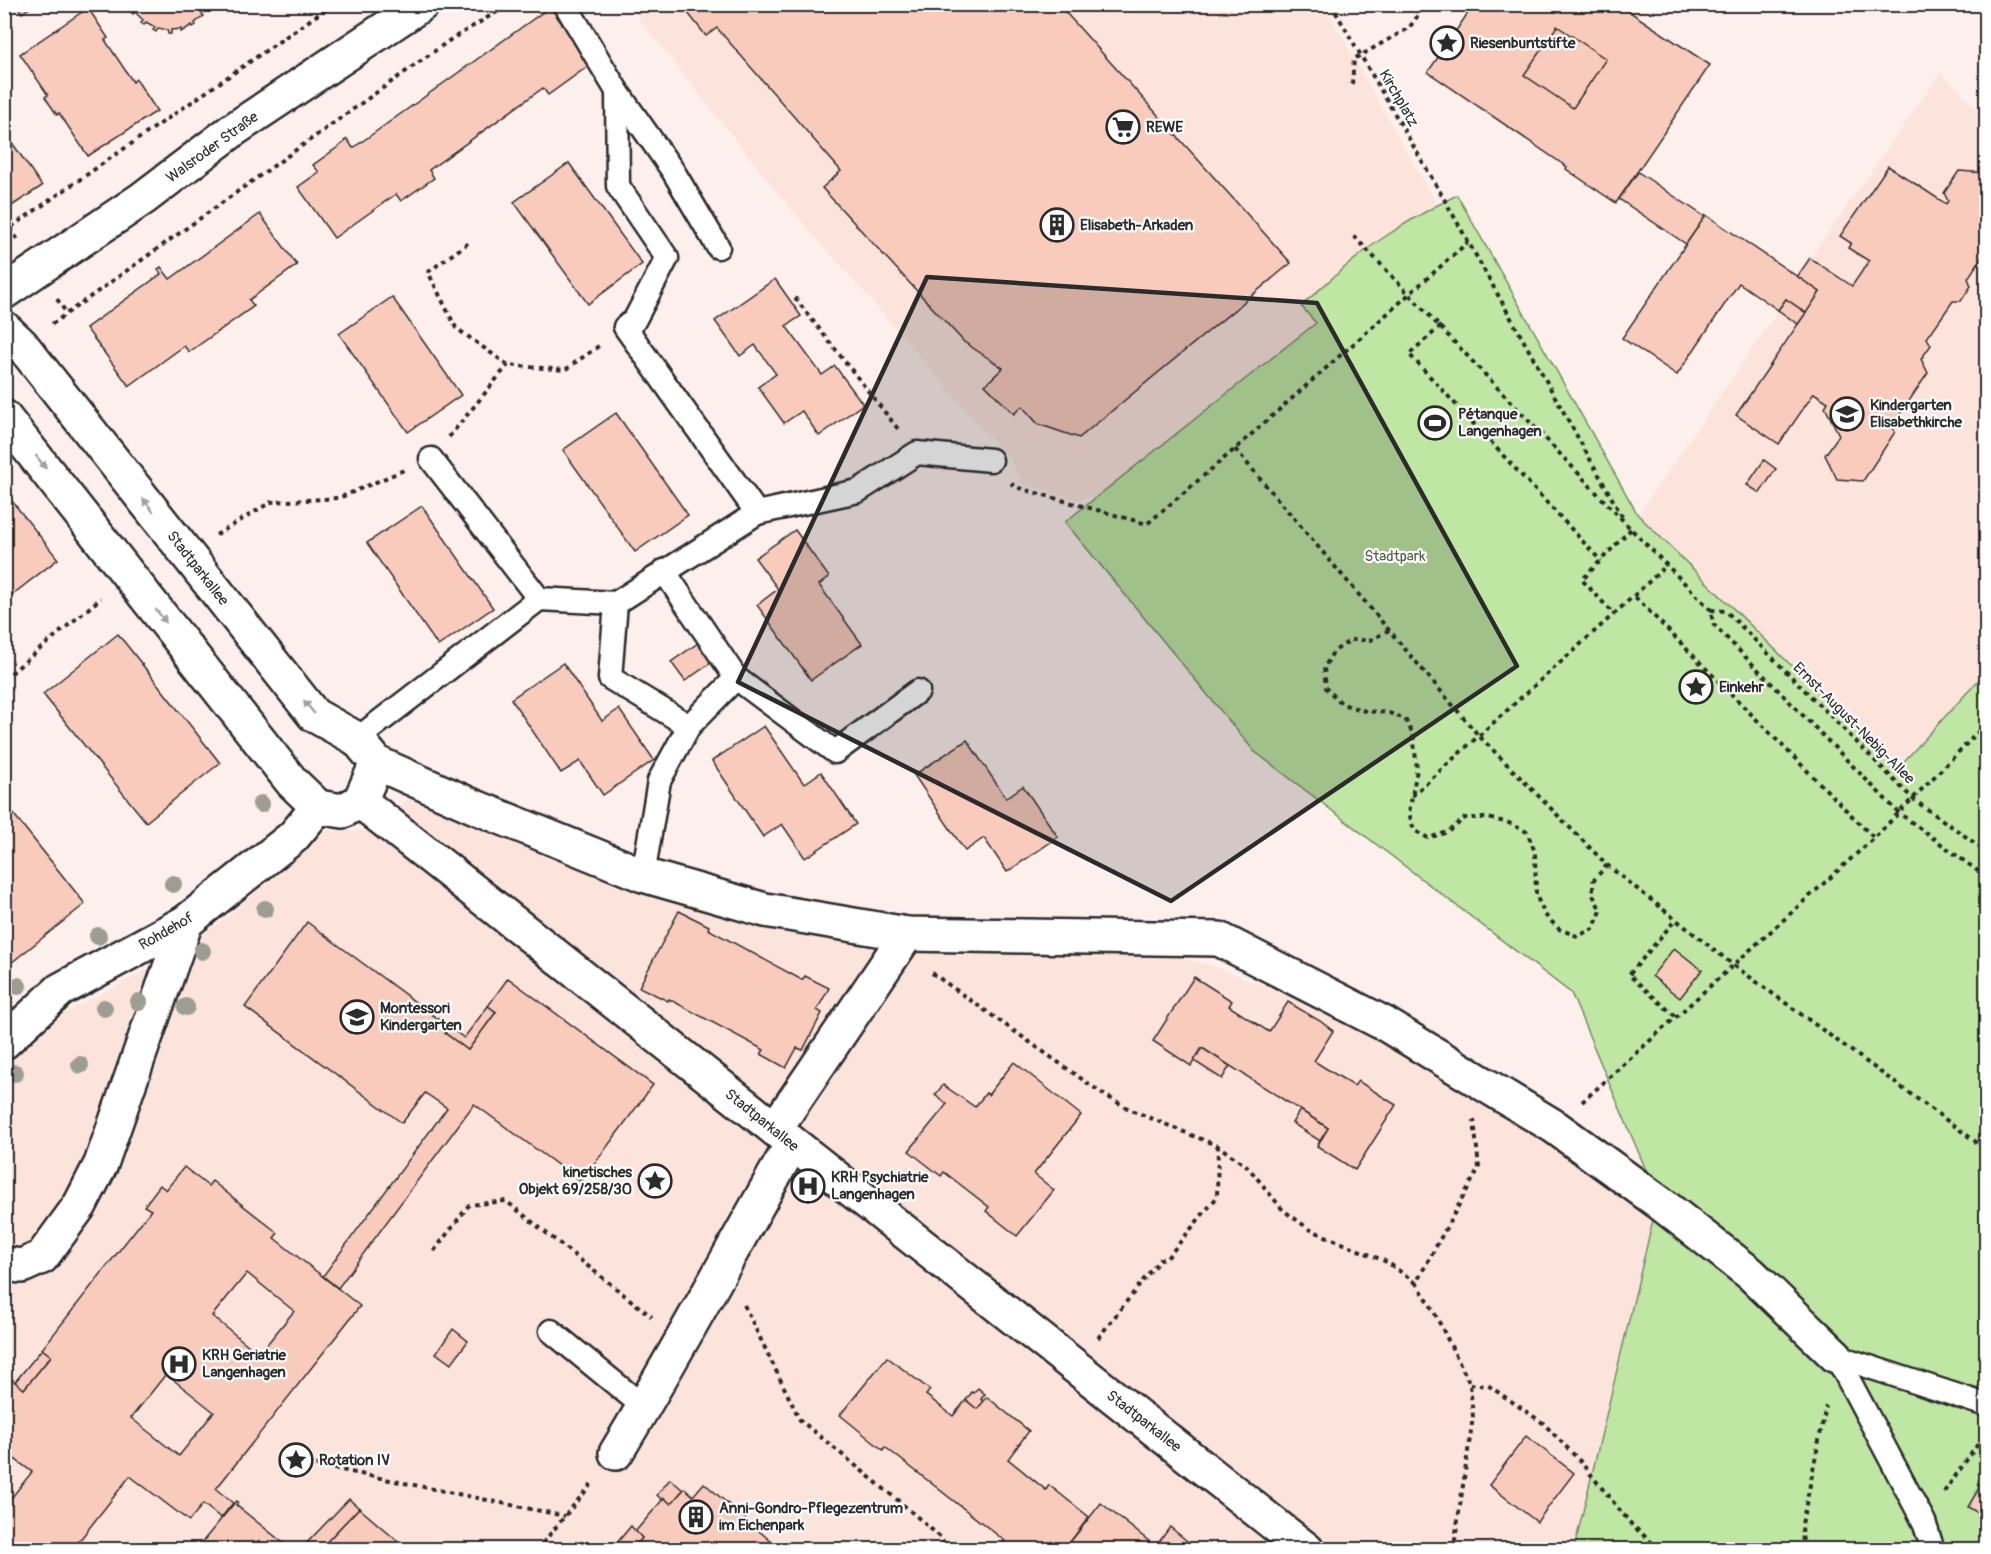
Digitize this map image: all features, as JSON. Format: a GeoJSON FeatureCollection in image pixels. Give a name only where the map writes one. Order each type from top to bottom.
{"type":"FeatureCollection","features":[{"type":"Feature","properties":{"kind":"street","name":"Walsroder Straße"},"geometry":{"type":"LineString","coordinates":[[4,292],[142,199],[233,130],[422,4]]}},
{"type":"Feature","properties":{"kind":"street","name":"Stadtparkallee"},"geometry":{"type":"LineString","coordinates":[[13,336],[314,715],[367,751],[473,806],[643,875],[765,910],[902,941],[1219,939],[1386,1024],[1555,1127],[1660,1203],[1751,1274],[1836,1356]]}},
{"type":"Feature","properties":{"kind":"street"},"geometry":{"type":"LineString","coordinates":[[4,417],[292,782],[318,807],[344,811],[360,801],[367,751]]}},
{"type":"Feature","properties":{"kind":"street","name":"Stadtparkallee"},"geometry":{"type":"LineString","coordinates":[[360,801],[1306,1550]]}},
{"type":"Feature","properties":{"kind":"street","name":"Rohdehof"},"geometry":{"type":"LineString","coordinates":[[4,1042],[60,990],[186,922],[293,837],[318,807]]}},
{"type":"Feature","properties":{"kind":"street"},"geometry":{"type":"LineString","coordinates":[[4,1263],[22,1266],[42,1257],[80,1205],[101,1164],[186,922]]}},
{"type":"Feature","properties":{"kind":"street"},"geometry":{"type":"LineString","coordinates":[[616,1453],[683,1342],[724,1263],[783,1137],[902,941]]}},
{"type":"Feature","properties":{"kind":"lane"},"geometry":{"type":"LineString","coordinates":[[565,4],[617,92],[673,171],[718,247]]}},
{"type":"Feature","properties":{"kind":"lane"},"geometry":{"type":"LineString","coordinates":[[617,92],[618,186],[667,258],[634,321],[625,327],[758,513]]}},
{"type":"Feature","properties":{"kind":"lane"},"geometry":{"type":"LineString","coordinates":[[367,751],[539,599],[616,603],[758,513],[858,491],[917,453],[991,460]]}},
{"type":"Feature","properties":{"kind":"lane"},"geometry":{"type":"LineString","coordinates":[[430,459],[539,599]]}},
{"type":"Feature","properties":{"kind":"lane"},"geometry":{"type":"LineString","coordinates":[[664,571],[736,678],[835,752],[918,691]]}},
{"type":"Feature","properties":{"kind":"lane"},"geometry":{"type":"LineString","coordinates":[[616,603],[610,678],[689,726]]}},
{"type":"Feature","properties":{"kind":"lane"},"geometry":{"type":"LineString","coordinates":[[643,875],[659,781],[689,726],[736,678]]}},
{"type":"Feature","properties":{"kind":"lane"},"geometry":{"type":"LineString","coordinates":[[551,1331],[644,1407]]}},
{"type":"Feature","properties":{"kind":"lane"},"geometry":{"type":"LineString","coordinates":[[1836,1356],[1986,1405]]}},
{"type":"Feature","properties":{"kind":"lane"},"geometry":{"type":"LineString","coordinates":[[1836,1356],[1924,1522],[1933,1550]]}},
{"type":"Feature","properties":{"kind":"path"},"geometry":{"type":"LineString","coordinates":[[4,232],[333,4]]}},
{"type":"Feature","properties":{"kind":"path"},"geometry":{"type":"LineString","coordinates":[[13,336],[77,307],[450,40],[510,4]]}},
{"type":"Feature","properties":{"kind":"path","name":"Kirchplatz"},"geometry":{"type":"LineString","coordinates":[[1331,4],[1447,204],[1626,524]]}},
{"type":"Feature","properties":{"kind":"path"},"geometry":{"type":"LineString","coordinates":[[1352,84],[1354,59],[1409,28],[1426,4]]}},
{"type":"Feature","properties":{"kind":"path"},"geometry":{"type":"LineString","coordinates":[[1354,236],[1626,524],[1711,610],[1713,624],[1899,813],[1986,877]]}},
{"type":"Feature","properties":{"kind":"path"},"geometry":{"type":"LineString","coordinates":[[991,460],[1015,487],[1147,524],[1468,242]]}},
{"type":"Feature","properties":{"kind":"path"},"geometry":{"type":"LineString","coordinates":[[468,243],[428,272],[456,328],[508,365],[566,370],[625,327]]}},
{"type":"Feature","properties":{"kind":"path"},"geometry":{"type":"LineString","coordinates":[[795,298],[917,453]]}},
{"type":"Feature","properties":{"kind":"path"},"geometry":{"type":"LineString","coordinates":[[1440,326],[1408,354],[1601,561]]}},
{"type":"Feature","properties":{"kind":"path"},"geometry":{"type":"LineString","coordinates":[[186,552],[271,502],[339,498],[430,459],[508,365]]}},
{"type":"Feature","properties":{"kind":"path"},"geometry":{"type":"LineString","coordinates":[[1235,449],[1479,736],[1607,865],[1732,964],[1986,1149]]}},
{"type":"Feature","properties":{"kind":"path"},"geometry":{"type":"LineString","coordinates":[[1614,614],[1582,580],[1631,529]]}},
{"type":"Feature","properties":{"kind":"path"},"geometry":{"type":"LineString","coordinates":[[1412,796],[1635,597],[1667,565]]}},
{"type":"Feature","properties":{"kind":"path"},"geometry":{"type":"LineString","coordinates":[[4,679],[129,575]]}},
{"type":"Feature","properties":{"kind":"path"},"geometry":{"type":"LineString","coordinates":[[1635,597],[1874,838]]}},
{"type":"Feature","properties":{"kind":"path","name":"Ernst-August-Nebig-Allee"},"geometry":{"type":"LineString","coordinates":[[1711,610],[1726,611],[1913,799],[1986,851]]}},
{"type":"Feature","properties":{"kind":"path"},"geometry":{"type":"LineString","coordinates":[[1389,630],[1371,640],[1352,640],[1333,652],[1324,668],[1326,688],[1342,704],[1365,711],[1389,713],[1405,719],[1413,734],[1417,769],[1409,813],[1414,830],[1428,838],[1448,832],[1465,819],[1488,818],[1509,823],[1527,832],[1535,852],[1536,895],[1545,915],[1558,929],[1577,936],[1593,929],[1601,911],[1593,895],[1593,881],[1607,865]]}},
{"type":"Feature","properties":{"kind":"path"},"geometry":{"type":"LineString","coordinates":[[1555,1127],[1732,964],[1874,838],[1986,724]]}},
{"type":"Feature","properties":{"kind":"path"},"geometry":{"type":"LineString","coordinates":[[1978,732],[1986,739]]}},
{"type":"Feature","properties":{"kind":"path"},"geometry":{"type":"LineString","coordinates":[[1675,1016],[1629,975],[1676,919]]}},
{"type":"Feature","properties":{"kind":"path"},"geometry":{"type":"LineString","coordinates":[[902,941],[1103,1094],[1131,1110],[1218,1146],[1247,1166],[1283,1210],[1309,1229],[1387,1262],[1416,1283],[1429,1302],[1470,1384],[1473,1417],[1455,1540],[1451,1550]]}},
{"type":"Feature","properties":{"kind":"path"},"geometry":{"type":"LineString","coordinates":[[1416,1283],[1479,1168],[1469,1074]]}},
{"type":"Feature","properties":{"kind":"path"},"geometry":{"type":"LineString","coordinates":[[1075,1366],[1160,1259],[1167,1258],[1217,1197],[1218,1146]]}},
{"type":"Feature","properties":{"kind":"path"},"geometry":{"type":"LineString","coordinates":[[434,1251],[469,1205],[507,1201],[683,1342]]}},
{"type":"Feature","properties":{"kind":"path"},"geometry":{"type":"LineString","coordinates":[[724,1263],[800,1420],[939,1536],[949,1550]]}},
{"type":"Feature","properties":{"kind":"path"},"geometry":{"type":"LineString","coordinates":[[1803,1550],[1802,1524],[1836,1356]]}},
{"type":"Feature","properties":{"kind":"path"},"geometry":{"type":"LineString","coordinates":[[1470,1384],[1489,1386],[1543,1423],[1579,1460],[1632,1526],[1660,1550]]}},
{"type":"Feature","properties":{"kind":"path"},"geometry":{"type":"LineString","coordinates":[[1924,1522],[1986,1431]]}},
{"type":"Feature","properties":{"kind":"path"},"geometry":{"type":"LineString","coordinates":[[537,1550],[616,1453]]}},
{"type":"Feature","properties":{"kind":"path"},"geometry":{"type":"LineString","coordinates":[[307,1463],[565,1516]]}},
{"type":"Feature","properties":{"kind":"highlighted area"},"geometry":{"type":"Polygon","coordinates":[[[927,277],[1317,303],[1517,666],[1171,901],[738,682],[927,277]]]}},
{"type":"Feature","properties":{"kind":"shaded area"},"geometry":{"type":"Polygon","coordinates":[[[628,5],[1324,5],[1437,205],[1379,241],[1301,306],[1316,323],[1099,495],[1077,500],[1022,483],[1009,459],[786,203],[628,5]]]}},
{"type":"Feature","properties":{"kind":"shaded area","name":"Kindergarten Elisabethkirche"},"geometry":{"type":"Polygon","coordinates":[[[1941,72],[1986,118],[1986,672],[1897,769],[1638,515],[1786,299],[1797,277],[1941,72]]]}},
{"type":"Feature","properties":{"kind":"shaded area","name":"KRH Psychiatrie Langenhagen"},"geometry":{"type":"Polygon","coordinates":[[[408,799],[642,886],[1157,954],[1207,964],[1353,1021],[1462,1081],[1654,1216],[1574,1549],[5,1550],[5,1056],[32,1034],[70,1010],[149,969],[221,922],[325,831],[369,831],[408,799]]]}},
{"type":"Feature","properties":{"kind":"green space","name":"Stadtpark"},"geometry":{"type":"Polygon","coordinates":[[[1457,195],[1638,515],[1897,769],[1986,672],[1986,1549],[1574,1549],[1654,1216],[1660,1203],[1571,993],[1254,751],[1065,522],[1316,323],[1301,306],[1349,263],[1399,228],[1457,195]]]}},
{"type":"Feature","properties":{"kind":"building"},"geometry":{"type":"Polygon","coordinates":[[[16,4],[35,4],[22,13],[16,4]]]}},
{"type":"Feature","properties":{"kind":"building"},"geometry":{"type":"Polygon","coordinates":[[[129,4],[211,5],[209,8],[207,6],[202,15],[204,16],[195,23],[196,25],[181,32],[181,29],[171,30],[171,34],[168,34],[167,30],[158,28],[156,32],[153,30],[155,27],[146,22],[144,25],[141,23],[143,20],[135,12],[133,14],[130,11],[132,9],[129,4]]]}},
{"type":"Feature","properties":{"kind":"building","name":"Elisabeth-Arkaden"},"geometry":{"type":"Polygon","coordinates":[[[681,4],[1058,4],[1291,263],[1079,438],[1038,424],[1022,406],[1014,414],[985,385],[1003,368],[964,342],[822,188],[841,171],[717,28],[706,36],[681,4]]]}},
{"type":"Feature","properties":{"kind":"building"},"geometry":{"type":"Polygon","coordinates":[[[1474,4],[1618,4],[1710,65],[1616,203],[1428,72],[1474,4]]]}},
{"type":"Feature","properties":{"kind":"building"},"geometry":{"type":"Polygon","coordinates":[[[550,7],[591,64],[548,95],[543,88],[429,170],[434,178],[401,201],[396,194],[334,238],[298,187],[319,172],[313,165],[347,139],[353,148],[550,7]]]}},
{"type":"Feature","properties":{"kind":"building"},"geometry":{"type":"Polygon","coordinates":[[[88,8],[108,38],[105,40],[133,82],[136,79],[157,111],[88,156],[59,113],[57,115],[45,97],[48,95],[20,54],[88,8]]]}},
{"type":"Feature","properties":{"kind":"building"},"geometry":{"type":"Polygon","coordinates":[[[1557,26],[1606,59],[1573,108],[1524,75],[1557,26]]]}},
{"type":"Feature","properties":{"kind":"building"},"geometry":{"type":"Polygon","coordinates":[[[4,131],[42,186],[4,211],[4,131]]]}},
{"type":"Feature","properties":{"kind":"building"},"geometry":{"type":"Polygon","coordinates":[[[569,163],[642,264],[588,304],[514,202],[569,163]]]}},
{"type":"Feature","properties":{"kind":"building"},"geometry":{"type":"Polygon","coordinates":[[[1888,166],[1946,204],[1948,201],[1944,193],[1959,171],[1986,173],[1986,251],[1968,278],[1971,286],[1961,301],[1953,301],[1927,338],[1931,345],[1921,359],[1928,373],[1892,426],[1895,432],[1863,481],[1837,479],[1825,455],[1839,435],[1825,407],[1828,402],[1814,393],[1779,444],[1736,415],[1820,292],[1797,277],[1810,258],[1852,286],[1869,261],[1848,248],[1851,243],[1840,236],[1888,166]]]}},
{"type":"Feature","properties":{"kind":"building"},"geometry":{"type":"Polygon","coordinates":[[[1638,172],[1705,217],[1686,244],[1619,199],[1638,172]]]}},
{"type":"Feature","properties":{"kind":"building"},"geometry":{"type":"Polygon","coordinates":[[[260,214],[297,265],[249,300],[254,306],[189,352],[184,346],[129,386],[86,328],[161,274],[158,269],[161,267],[170,279],[260,214]]]}},
{"type":"Feature","properties":{"kind":"building"},"geometry":{"type":"Polygon","coordinates":[[[1706,215],[1820,292],[1806,313],[1786,299],[1778,310],[1739,283],[1677,375],[1622,338],[1706,215]]]}},
{"type":"Feature","properties":{"kind":"building"},"geometry":{"type":"Polygon","coordinates":[[[775,279],[801,316],[786,326],[822,375],[835,366],[863,404],[819,436],[802,411],[784,423],[758,387],[776,374],[755,345],[740,356],[715,321],[775,279]]]}},
{"type":"Feature","properties":{"kind":"building"},"geometry":{"type":"Polygon","coordinates":[[[392,297],[461,395],[408,432],[339,334],[392,297]]]}},
{"type":"Feature","properties":{"kind":"building"},"geometry":{"type":"Polygon","coordinates":[[[1786,299],[1806,313],[1798,324],[1778,310],[1786,299]]]}},
{"type":"Feature","properties":{"kind":"building"},"geometry":{"type":"Polygon","coordinates":[[[616,413],[688,515],[635,552],[563,450],[616,413]]]}},
{"type":"Feature","properties":{"kind":"building"},"geometry":{"type":"Polygon","coordinates":[[[1764,460],[1776,469],[1760,493],[1747,485],[1764,460]]]}},
{"type":"Feature","properties":{"kind":"building"},"geometry":{"type":"Polygon","coordinates":[[[4,491],[58,559],[4,601],[4,491]]]}},
{"type":"Feature","properties":{"kind":"building"},"geometry":{"type":"Polygon","coordinates":[[[422,506],[493,608],[438,646],[367,543],[422,506]]]}},
{"type":"Feature","properties":{"kind":"building"},"geometry":{"type":"Polygon","coordinates":[[[795,530],[829,577],[819,585],[862,644],[811,680],[757,605],[778,589],[755,558],[795,530]]]}},
{"type":"Feature","properties":{"kind":"building"},"geometry":{"type":"Polygon","coordinates":[[[118,634],[220,763],[146,822],[43,694],[118,634]]]}},
{"type":"Feature","properties":{"kind":"building"},"geometry":{"type":"Polygon","coordinates":[[[701,641],[715,660],[685,681],[671,662],[701,641]]]}},
{"type":"Feature","properties":{"kind":"building"},"geometry":{"type":"Polygon","coordinates":[[[563,663],[602,721],[619,709],[654,760],[603,795],[580,761],[561,773],[511,699],[563,663]]]}},
{"type":"Feature","properties":{"kind":"building"},"geometry":{"type":"Polygon","coordinates":[[[764,726],[804,784],[821,772],[856,824],[805,858],[782,824],[763,837],[712,761],[764,726]]]}},
{"type":"Feature","properties":{"kind":"building"},"geometry":{"type":"Polygon","coordinates":[[[967,740],[1006,798],[1023,786],[1058,837],[1007,872],[984,838],[965,851],[914,775],[967,740]]]}},
{"type":"Feature","properties":{"kind":"building"},"geometry":{"type":"Polygon","coordinates":[[[4,802],[85,904],[11,963],[4,955],[4,802]]]}},
{"type":"Feature","properties":{"kind":"building"},"geometry":{"type":"Polygon","coordinates":[[[679,911],[802,980],[805,976],[829,988],[817,1010],[822,1013],[803,1050],[797,1048],[786,1068],[761,1054],[764,1050],[669,999],[668,1001],[639,987],[679,911]]]}},
{"type":"Feature","properties":{"kind":"building"},"geometry":{"type":"Polygon","coordinates":[[[307,922],[449,1027],[445,1033],[468,1050],[496,1012],[488,1006],[508,978],[653,1085],[581,1182],[474,1104],[338,1288],[323,1276],[447,1108],[425,1093],[402,1123],[245,1007],[307,922]]]}},
{"type":"Feature","properties":{"kind":"building"},"geometry":{"type":"Polygon","coordinates":[[[1674,948],[1702,970],[1680,998],[1652,976],[1674,948]]]}},
{"type":"Feature","properties":{"kind":"building"},"geometry":{"type":"Polygon","coordinates":[[[1194,977],[1232,1001],[1229,1006],[1269,1032],[1288,1002],[1320,1021],[1333,1031],[1314,1061],[1354,1086],[1358,1081],[1396,1105],[1355,1170],[1317,1146],[1328,1128],[1300,1110],[1202,1048],[1191,1066],[1153,1041],[1194,977]]]}},
{"type":"Feature","properties":{"kind":"building"},"geometry":{"type":"Polygon","coordinates":[[[488,1006],[496,1012],[468,1050],[445,1033],[449,1027],[464,1038],[488,1006]]]}},
{"type":"Feature","properties":{"kind":"building"},"geometry":{"type":"Polygon","coordinates":[[[1202,1048],[1230,1066],[1222,1079],[1194,1061],[1202,1048]]]}},
{"type":"Feature","properties":{"kind":"building"},"geometry":{"type":"Polygon","coordinates":[[[1014,1062],[1081,1115],[1034,1174],[1054,1190],[1017,1236],[986,1211],[989,1207],[944,1172],[941,1176],[909,1151],[947,1104],[935,1095],[943,1085],[975,1107],[986,1093],[988,1095],[1014,1062]]]}},
{"type":"Feature","properties":{"kind":"building"},"geometry":{"type":"Polygon","coordinates":[[[1300,1110],[1328,1128],[1320,1141],[1292,1123],[1300,1110]]]}},
{"type":"Feature","properties":{"kind":"building","name":"KRH Geriatrie Langenhagen"},"geometry":{"type":"Polygon","coordinates":[[[184,1167],[208,1186],[212,1181],[278,1233],[274,1238],[360,1306],[216,1489],[233,1503],[221,1518],[203,1504],[189,1521],[130,1476],[72,1550],[4,1550],[4,1507],[32,1472],[4,1451],[4,1373],[24,1389],[51,1356],[42,1349],[151,1210],[144,1206],[160,1185],[166,1190],[184,1167]],[[247,1273],[212,1316],[259,1354],[294,1311],[247,1273]],[[166,1374],[131,1418],[179,1456],[214,1412],[166,1374]]]}},
{"type":"Feature","properties":{"kind":"building"},"geometry":{"type":"Polygon","coordinates":[[[453,1329],[468,1341],[451,1364],[436,1353],[453,1329]]]}},
{"type":"Feature","properties":{"kind":"building"},"geometry":{"type":"Polygon","coordinates":[[[42,1349],[51,1356],[24,1389],[15,1382],[42,1349]]]}},
{"type":"Feature","properties":{"kind":"building"},"geometry":{"type":"Polygon","coordinates":[[[887,1357],[930,1390],[926,1395],[953,1416],[966,1400],[977,1409],[987,1397],[1029,1431],[1008,1459],[1046,1490],[1049,1485],[1089,1517],[1064,1550],[1009,1550],[1002,1544],[1005,1541],[885,1447],[883,1450],[840,1415],[887,1357]]]}},
{"type":"Feature","properties":{"kind":"building"},"geometry":{"type":"Polygon","coordinates":[[[978,1388],[985,1394],[981,1399],[984,1401],[977,1409],[966,1400],[978,1388]]]}},
{"type":"Feature","properties":{"kind":"building"},"geometry":{"type":"Polygon","coordinates":[[[1526,1436],[1574,1473],[1537,1522],[1489,1485],[1526,1436]]]}},
{"type":"Feature","properties":{"kind":"building"},"geometry":{"type":"Polygon","coordinates":[[[1986,1476],[1986,1518],[1968,1507],[1986,1476]]]}},
{"type":"Feature","properties":{"kind":"building"},"geometry":{"type":"Polygon","coordinates":[[[670,1479],[683,1490],[671,1504],[657,1495],[670,1479]]]}},
{"type":"Feature","properties":{"kind":"building","name":"Anni-Gondro-Pflegezentrum im Eichenpark"},"geometry":{"type":"Polygon","coordinates":[[[704,1483],[781,1550],[632,1550],[642,1538],[635,1532],[664,1498],[671,1504],[685,1488],[693,1496],[704,1483]]]}},
{"type":"Feature","properties":{"kind":"building"},"geometry":{"type":"Polygon","coordinates":[[[349,1499],[359,1508],[319,1550],[300,1550],[349,1499]]]}},
{"type":"Feature","properties":{"kind":"building"},"geometry":{"type":"Polygon","coordinates":[[[236,1501],[238,1503],[236,1505],[292,1550],[203,1550],[199,1546],[236,1501]]]}},
{"type":"Feature","properties":{"kind":"building"},"geometry":{"type":"Polygon","coordinates":[[[1101,1503],[1155,1546],[1159,1542],[1169,1550],[1064,1550],[1101,1503]]]}},
{"type":"Feature","properties":{"kind":"building"},"geometry":{"type":"Polygon","coordinates":[[[359,1508],[401,1544],[396,1550],[319,1550],[359,1508]]]}},
{"type":"Feature","properties":{"kind":"building"},"geometry":{"type":"Polygon","coordinates":[[[631,1526],[642,1538],[632,1550],[611,1550],[631,1526]]]}},
{"type":"Feature","properties":{"kind":"building"},"geometry":{"type":"Polygon","coordinates":[[[1170,1527],[1197,1550],[1169,1550],[1159,1542],[1170,1527]]]}},
{"type":"Feature","properties":{"kind":"building"},"geometry":{"type":"Polygon","coordinates":[[[401,1544],[408,1550],[396,1550],[401,1544]]]}},
{"type":"Feature","properties":{"kind":"place","name":"Riesenbuntstifte"},"geometry":{"type":"Point","coordinates":[1447,43]}},
{"type":"Feature","properties":{"kind":"place","name":"REWE"},"geometry":{"type":"Point","coordinates":[1123,127]}},
{"type":"Feature","properties":{"kind":"place","name":"Elisabeth-Arkaden"},"geometry":{"type":"Point","coordinates":[1057,225]}},
{"type":"Feature","properties":{"kind":"place","name":"Kindergarten Elisabethkirche"},"geometry":{"type":"Point","coordinates":[1847,414]}},
{"type":"Feature","properties":{"kind":"place","name":"Pétanque Langenhagen"},"geometry":{"type":"Point","coordinates":[1435,423]}},
{"type":"Feature","properties":{"kind":"place","name":"Einkehr"},"geometry":{"type":"Point","coordinates":[1696,687]}},
{"type":"Feature","properties":{"kind":"place","name":"Montessori Kindergarten"},"geometry":{"type":"Point","coordinates":[357,1017]}},
{"type":"Feature","properties":{"kind":"place","name":"kinetisches Objekt 69/258/30"},"geometry":{"type":"Point","coordinates":[655,1181]}},
{"type":"Feature","properties":{"kind":"place","name":"KRH Psychiatrie Langenhagen"},"geometry":{"type":"Point","coordinates":[808,1186]}},
{"type":"Feature","properties":{"kind":"place","name":"KRH Geriatrie Langenhagen"},"geometry":{"type":"Point","coordinates":[179,1364]}},
{"type":"Feature","properties":{"kind":"place","name":"Rotation IV"},"geometry":{"type":"Point","coordinates":[296,1460]}},
{"type":"Feature","properties":{"kind":"place","name":"Anni-Gondro-Pflegezentrum im Eichenpark"},"geometry":{"type":"Point","coordinates":[696,1517]}}]}
